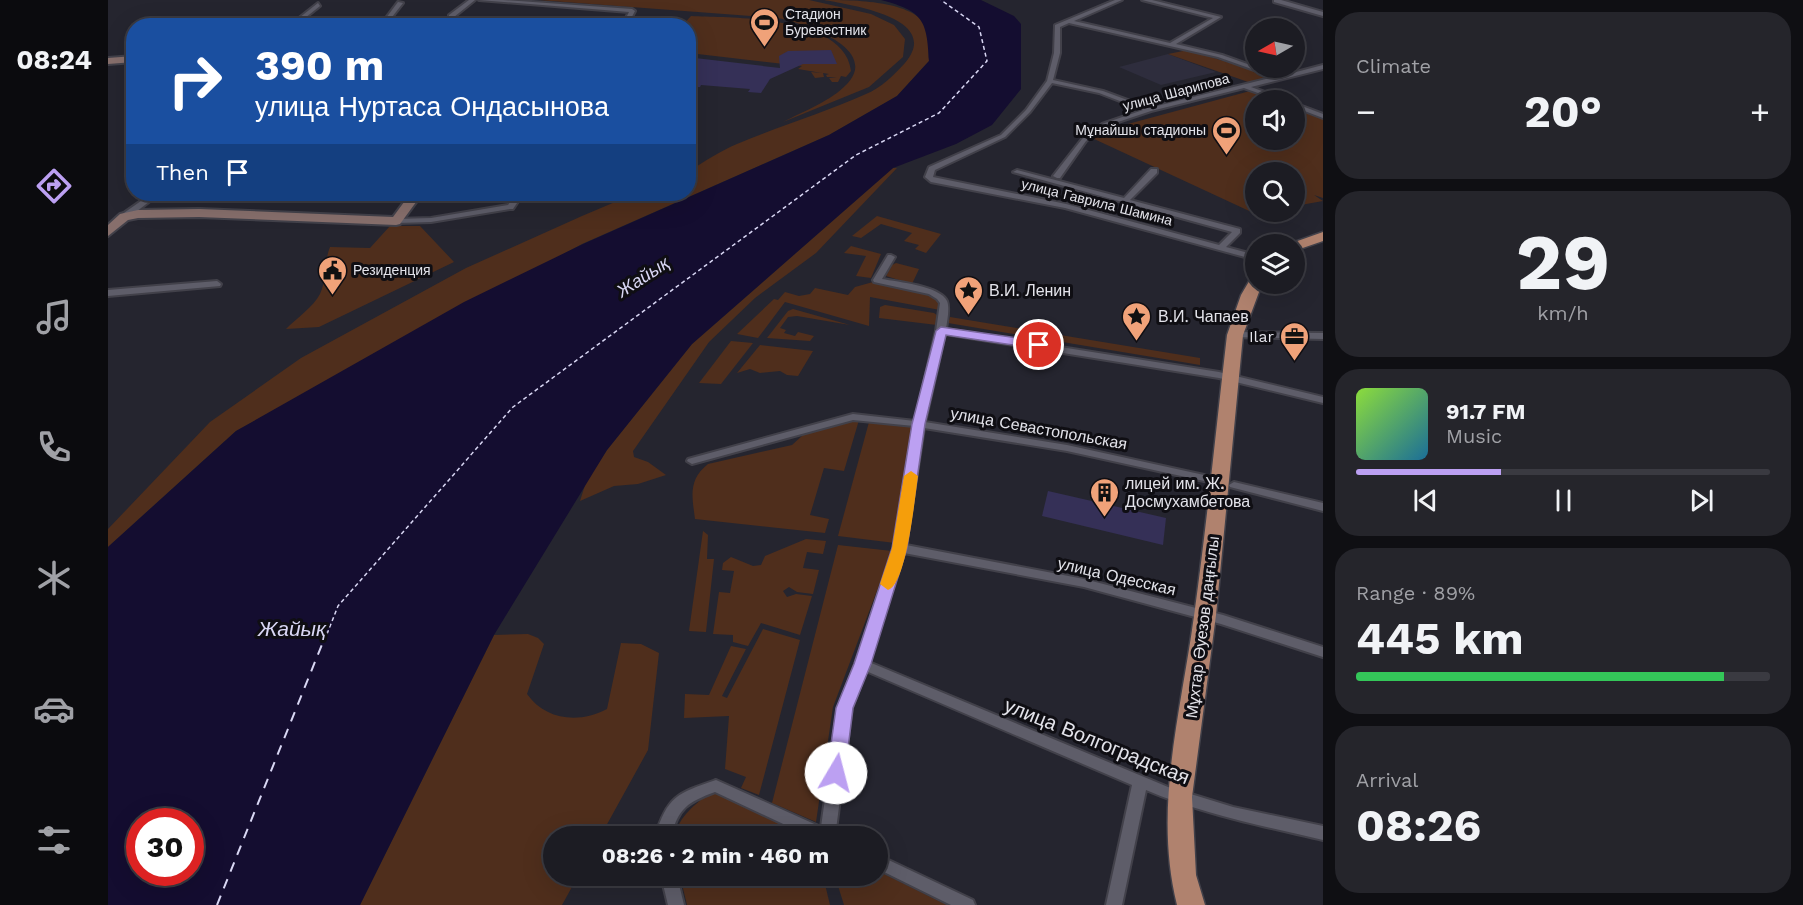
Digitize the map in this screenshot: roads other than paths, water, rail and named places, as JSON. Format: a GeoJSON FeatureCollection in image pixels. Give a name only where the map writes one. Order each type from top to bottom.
{"type":"FeatureCollection","features":[{"type":"Feature","properties":{"kind":"main road"},"geometry":{"type":"LineString","coordinates":[[1305,243],[1323,236]]}},
{"type":"Feature","properties":{"kind":"main road","name":"Мұхтар Әуезов даңғылы"},"geometry":{"type":"LineString","coordinates":[[1191,905],[1184,875],[1179,797],[1205,615],[1235,335],[1251,294]]}},
{"type":"Feature","properties":{"kind":"street"},"geometry":{"type":"LineString","coordinates":[[451,18],[472,0]]}},
{"type":"Feature","properties":{"kind":"street"},"geometry":{"type":"LineString","coordinates":[[482,0],[633,12],[629,18]]}},
{"type":"Feature","properties":{"kind":"street"},"geometry":{"type":"LineString","coordinates":[[1119,0],[1109,2],[1056,27],[1057,52],[1050,81],[1101,92],[1149,110]]}},
{"type":"Feature","properties":{"kind":"street"},"geometry":{"type":"LineString","coordinates":[[1145,0],[1218,17],[1171,45]]}},
{"type":"Feature","properties":{"kind":"street"},"geometry":{"type":"LineString","coordinates":[[1278,0],[1276,2],[1323,15]]}},
{"type":"Feature","properties":{"kind":"street"},"geometry":{"type":"LineString","coordinates":[[388,18],[400,3]]}},
{"type":"Feature","properties":{"kind":"street"},"geometry":{"type":"LineString","coordinates":[[302,18],[318,5]]}},
{"type":"Feature","properties":{"kind":"street"},"geometry":{"type":"LineString","coordinates":[[1067,21],[1220,56],[1245,65]]}},
{"type":"Feature","properties":{"kind":"street"},"geometry":{"type":"LineString","coordinates":[[108,61],[126,60]]}},
{"type":"Feature","properties":{"kind":"street","name":"улица Шарипова"},"geometry":{"type":"LineString","coordinates":[[1305,72],[1323,67]]}},
{"type":"Feature","properties":{"kind":"street","name":"улица Шарипова"},"geometry":{"type":"LineString","coordinates":[[1057,176],[1084,140],[1104,125],[1149,110],[1282,78]]}},
{"type":"Feature","properties":{"kind":"street","name":"улица Гаврила Шамина"},"geometry":{"type":"LineString","coordinates":[[1050,81],[1008,132],[932,170],[928,174],[931,180],[988,193],[1011,195],[1064,206],[1245,255]]}},
{"type":"Feature","properties":{"kind":"street"},"geometry":{"type":"LineString","coordinates":[[1246,87],[1254,90]]}},
{"type":"Feature","properties":{"kind":"street"},"geometry":{"type":"LineString","coordinates":[[1305,109],[1323,116]]}},
{"type":"Feature","properties":{"kind":"street"},"geometry":{"type":"LineString","coordinates":[[1126,200],[1154,171]]}},
{"type":"Feature","properties":{"kind":"street"},"geometry":{"type":"LineString","coordinates":[[1017,172],[1237,231],[1220,248]]}},
{"type":"Feature","properties":{"kind":"street"},"geometry":{"type":"LineString","coordinates":[[108,232],[145,201]]}},
{"type":"Feature","properties":{"kind":"street"},"geometry":{"type":"LineString","coordinates":[[396,221],[411,201]]}},
{"type":"Feature","properties":{"kind":"street"},"geometry":{"type":"LineString","coordinates":[[124,217],[199,213],[396,221],[431,220],[510,207],[514,201]]}},
{"type":"Feature","properties":{"kind":"street"},"geometry":{"type":"LineString","coordinates":[[829,826],[845,708],[900,548],[919,424],[941,331],[944,303],[940,297],[932,292],[877,280],[891,256]]}},
{"type":"Feature","properties":{"kind":"street"},"geometry":{"type":"LineString","coordinates":[[108,293],[217,284]]}},
{"type":"Feature","properties":{"kind":"street"},"geometry":{"type":"LineString","coordinates":[[941,331],[1138,360],[1232,378],[1323,400]]}},
{"type":"Feature","properties":{"kind":"street"},"geometry":{"type":"LineString","coordinates":[[1235,335],[1323,336]]}},
{"type":"Feature","properties":{"kind":"street","name":"улица Севастопольская"},"geometry":{"type":"LineString","coordinates":[[692,460],[853,417],[919,424],[1067,448],[1204,478]]}},
{"type":"Feature","properties":{"kind":"street"},"geometry":{"type":"LineString","coordinates":[[1234,485],[1323,507]]}},
{"type":"Feature","properties":{"kind":"street","name":"улица Одесская"},"geometry":{"type":"LineString","coordinates":[[900,548],[1084,583],[1205,615],[1323,652]]}},
{"type":"Feature","properties":{"kind":"street","name":"улица Волгоградская"},"geometry":{"type":"LineString","coordinates":[[862,664],[1179,797],[1233,813],[1323,833]]}},
{"type":"Feature","properties":{"kind":"street"},"geometry":{"type":"LineString","coordinates":[[1114,905],[1140,782]]}},
{"type":"Feature","properties":{"kind":"street"},"geometry":{"type":"LineString","coordinates":[[666,826],[672,808],[688,796],[716,786],[803,826]]}},
{"type":"Feature","properties":{"kind":"street"},"geometry":{"type":"LineString","coordinates":[[888,867],[967,905]]}},
{"type":"Feature","properties":{"kind":"street"},"geometry":{"type":"LineString","coordinates":[[671,886],[675,905]]}},
{"type":"Feature","properties":{"kind":"water","name":"Жайық"},"geometry":{"type":"Polygon","coordinates":[[[881,0],[981,0],[1014,16],[1021,24],[1021,89],[992,125],[956,144],[893,168],[692,344],[607,450],[494,635],[360,905],[108,905],[108,547],[236,431],[464,302],[583,244],[680,201],[696,201],[696,194],[829,135],[897,96],[929,61],[927,36],[920,19],[914,13],[881,0]]]}},
{"type":"Feature","properties":{"kind":"place","name":"Стадион Буревестник"},"geometry":{"type":"Point","coordinates":[764,48]}},
{"type":"Feature","properties":{"kind":"place","name":"Мұнайшы стадионы"},"geometry":{"type":"Point","coordinates":[1227,156]}},
{"type":"Feature","properties":{"kind":"place","name":"Резиденция"},"geometry":{"type":"Point","coordinates":[332,296]}},
{"type":"Feature","properties":{"kind":"place","name":"В.И. Ленин"},"geometry":{"type":"Point","coordinates":[968,316]}},
{"type":"Feature","properties":{"kind":"place","name":"В.И. Чапаев"},"geometry":{"type":"Point","coordinates":[1137,342]}},
{"type":"Feature","properties":{"kind":"place","name":"Ilar"},"geometry":{"type":"Point","coordinates":[1295,362]}},
{"type":"Feature","properties":{"kind":"place","name":"лицей им. Ж. Досмухамбетова"},"geometry":{"type":"Point","coordinates":[1104,518]}}]}
